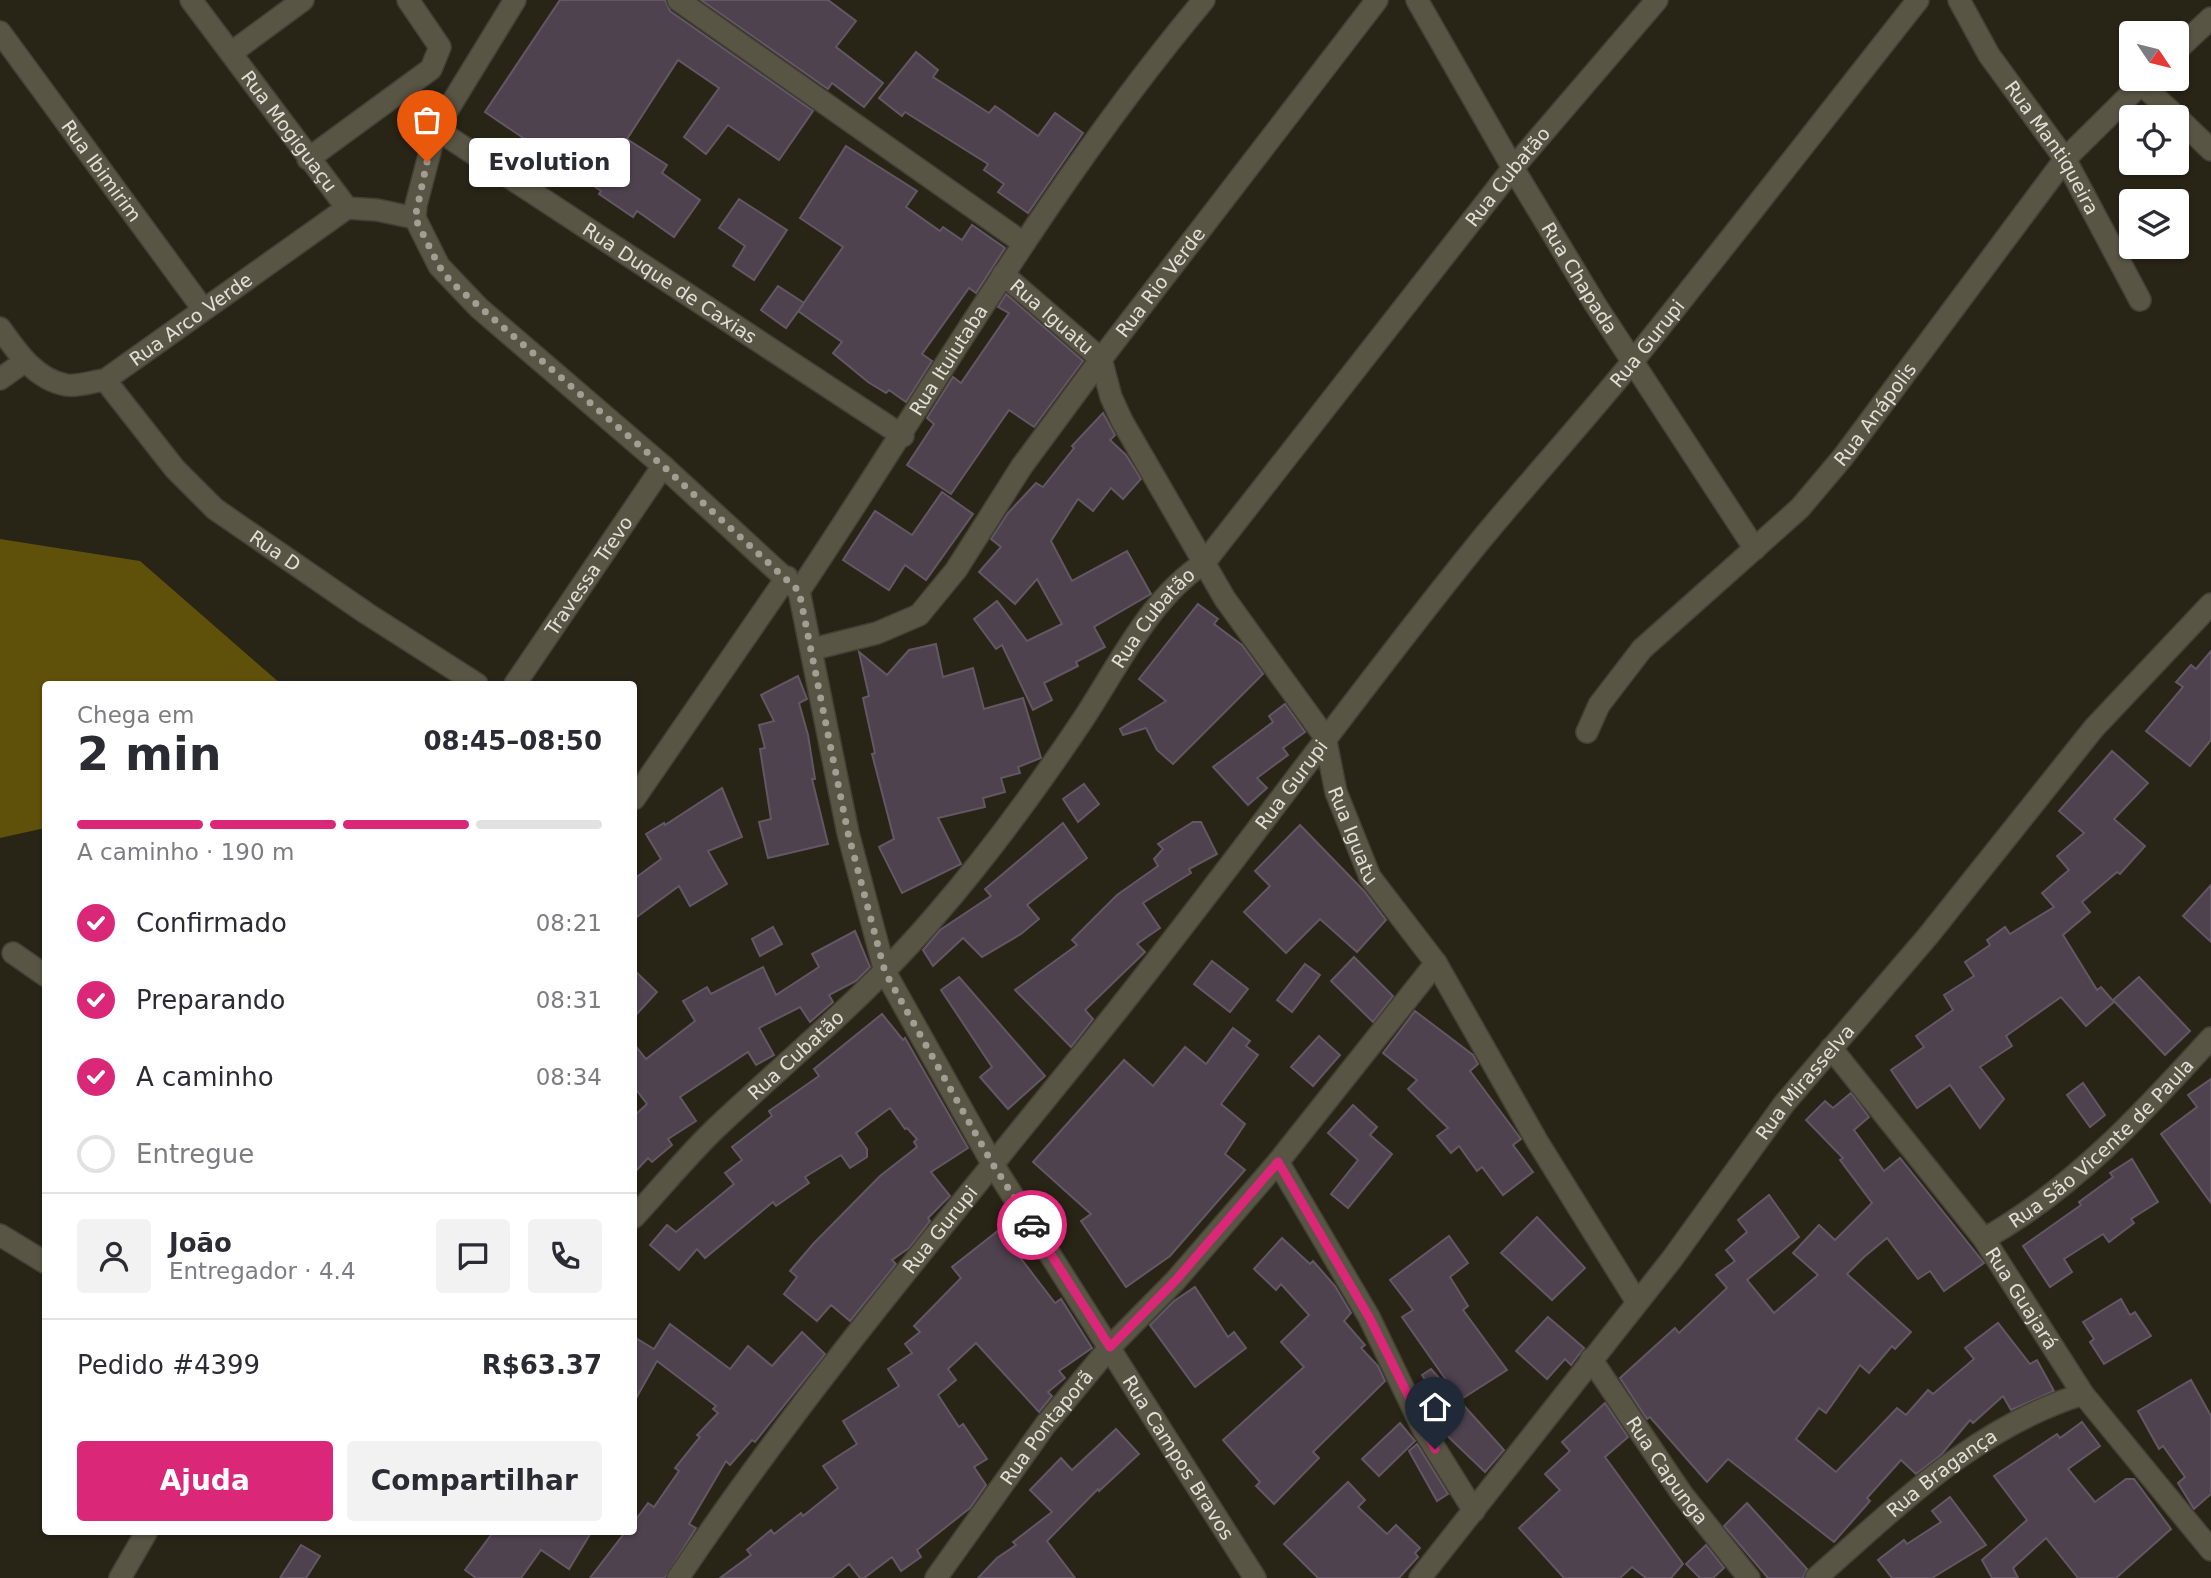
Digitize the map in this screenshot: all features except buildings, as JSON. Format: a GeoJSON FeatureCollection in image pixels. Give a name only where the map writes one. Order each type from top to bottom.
{"type":"FeatureCollection","features":[{"type":"Feature","properties":{"kind":"street","name":"Rua Mogiguaçu"},"geometry":{"type":"LineString","coordinates":[[191,0],[308,159],[348,208],[377,209],[415,218]]}},
{"type":"Feature","properties":{"kind":"street"},"geometry":{"type":"LineString","coordinates":[[231,53],[303,0]]}},
{"type":"Feature","properties":{"kind":"street"},"geometry":{"type":"LineString","coordinates":[[308,159],[431,69],[440,47],[408,0]]}},
{"type":"Feature","properties":{"kind":"street"},"geometry":{"type":"LineString","coordinates":[[515,0],[436,129],[415,218],[439,266],[451,282],[663,466],[793,584]]}},
{"type":"Feature","properties":{"kind":"street"},"geometry":{"type":"LineString","coordinates":[[678,0],[1022,242]]}},
{"type":"Feature","properties":{"kind":"street","name":"Rua Ituiutaba"},"geometry":{"type":"LineString","coordinates":[[637,790],[903,436],[1022,242],[1106,123],[1204,0]]}},
{"type":"Feature","properties":{"kind":"street","name":"Rua Rio Verde"},"geometry":{"type":"LineString","coordinates":[[813,649],[877,633],[919,615],[956,570],[1022,466],[1101,359],[1377,0]]}},
{"type":"Feature","properties":{"kind":"street","name":"Rua Chapada"},"geometry":{"type":"LineString","coordinates":[[1417,0],[1595,304],[1755,549]]}},
{"type":"Feature","properties":{"kind":"street","name":"Rua Cubatão"},"geometry":{"type":"LineString","coordinates":[[637,1214],[714,1131],[885,972],[984,857],[1080,723],[1153,613],[1184,577],[1204,564],[1513,168],[1657,0]]}},
{"type":"Feature","properties":{"kind":"street","name":"Rua Gurupi"},"geometry":{"type":"LineString","coordinates":[[678,1578],[718,1518],[806,1401],[992,1163],[1115,1013],[1325,737],[1481,540],[1634,360],[1918,0]]}},
{"type":"Feature","properties":{"kind":"street","name":"Rua Mantiqueira"},"geometry":{"type":"LineString","coordinates":[[1959,0],[1989,55],[2065,159],[2140,300]]}},
{"type":"Feature","properties":{"kind":"street"},"geometry":{"type":"LineString","coordinates":[[2189,39],[2211,18]]}},
{"type":"Feature","properties":{"kind":"street","name":"Rua Ibimirim"},"geometry":{"type":"LineString","coordinates":[[0,32],[203,309]]}},
{"type":"Feature","properties":{"kind":"street","name":"Rua Anápolis"},"geometry":{"type":"LineString","coordinates":[[1587,732],[1600,705],[1642,649],[1800,508],[1843,457],[2065,159],[2134,91]]}},
{"type":"Feature","properties":{"kind":"street"},"geometry":{"type":"LineString","coordinates":[[2153,91],[2166,105]]}},
{"type":"Feature","properties":{"kind":"street","name":"Rua Duque de Caxias"},"geometry":{"type":"LineString","coordinates":[[436,129],[903,436]]}},
{"type":"Feature","properties":{"kind":"street"},"geometry":{"type":"LineString","coordinates":[[2189,129],[2211,150]]}},
{"type":"Feature","properties":{"kind":"street","name":"Rua Arco Verde"},"geometry":{"type":"LineString","coordinates":[[24,362],[41,374],[67,385],[105,380],[348,208]]}},
{"type":"Feature","properties":{"kind":"street","name":"Rua Iguatu"},"geometry":{"type":"LineString","coordinates":[[1003,274],[1101,359],[1111,397],[1122,421],[1204,564],[1247,631],[1325,737],[1336,792],[1370,877],[1436,962],[1537,1141],[1637,1302]]}},
{"type":"Feature","properties":{"kind":"street"},"geometry":{"type":"LineString","coordinates":[[0,328],[24,362],[0,379]]}},
{"type":"Feature","properties":{"kind":"street","name":"Rua D"},"geometry":{"type":"LineString","coordinates":[[105,380],[175,469],[215,509],[366,614],[472,681]]}},
{"type":"Feature","properties":{"kind":"street","name":"Travessa Trevo"},"geometry":{"type":"LineString","coordinates":[[517,681],[663,466]]}},
{"type":"Feature","properties":{"kind":"street","name":"Rua Campos Bravos"},"geometry":{"type":"LineString","coordinates":[[793,584],[813,649],[848,833],[885,972],[992,1163],[1255,1578]]}},
{"type":"Feature","properties":{"kind":"street","name":"Rua Mirasselva"},"geometry":{"type":"LineString","coordinates":[[1420,1578],[1672,1259],[1756,1138],[1965,892],[2094,728],[2211,604]]}},
{"type":"Feature","properties":{"kind":"street"},"geometry":{"type":"LineString","coordinates":[[13,953],[42,973]]}},
{"type":"Feature","properties":{"kind":"street","name":"Rua Pontaporã"},"geometry":{"type":"LineString","coordinates":[[936,1578],[1046,1424],[1110,1347],[1176,1280],[1278,1162],[1436,962]]}},
{"type":"Feature","properties":{"kind":"street","name":"Rua São Vicente de Paula"},"geometry":{"type":"LineString","coordinates":[[1984,1238],[2025,1214],[2082,1168],[2122,1132],[2211,1038]]}},
{"type":"Feature","properties":{"kind":"street","name":"Rua Guajará"},"geometry":{"type":"LineString","coordinates":[[1832,1048],[1984,1238],[2083,1394],[2203,1522],[2211,1550]]}},
{"type":"Feature","properties":{"kind":"street"},"geometry":{"type":"LineString","coordinates":[[1278,1162],[1369,1317],[1423,1429],[1474,1511]]}},
{"type":"Feature","properties":{"kind":"street"},"geometry":{"type":"LineString","coordinates":[[0,1235],[42,1261]]}},
{"type":"Feature","properties":{"kind":"street","name":"Rua Capunga"},"geometry":{"type":"LineString","coordinates":[[1591,1359],[1682,1494],[1749,1578]]}},
{"type":"Feature","properties":{"kind":"street","name":"Rua Bragança"},"geometry":{"type":"LineString","coordinates":[[1816,1578],[1941,1468],[1983,1439],[2045,1406],[2083,1394]]}},
{"type":"Feature","properties":{"kind":"street"},"geometry":{"type":"LineString","coordinates":[[120,1578],[145,1535]]}},
{"type":"Feature","properties":{"kind":"shaded area"},"geometry":{"type":"Polygon","coordinates":[[[0,539],[140,561],[278,681],[42,681],[42,829],[0,838],[0,539]]]}},
{"type":"Feature","properties":{"kind":"way so far"},"geometry":{"type":"LineString","coordinates":[[427,162],[415,218],[427,245],[451,282],[663,466],[787,577],[799,591],[813,649],[848,833],[885,972],[992,1163],[1032,1225]]}},
{"type":"Feature","properties":{"kind":"place","name":"Evolution"},"geometry":{"type":"Point","coordinates":[427,162]}},
{"type":"Feature","properties":{"kind":"route"},"geometry":{"type":"LineString","coordinates":[[1032,1225],[1110,1347],[1176,1280],[1278,1162],[1369,1317],[1435,1449]]}}]}
